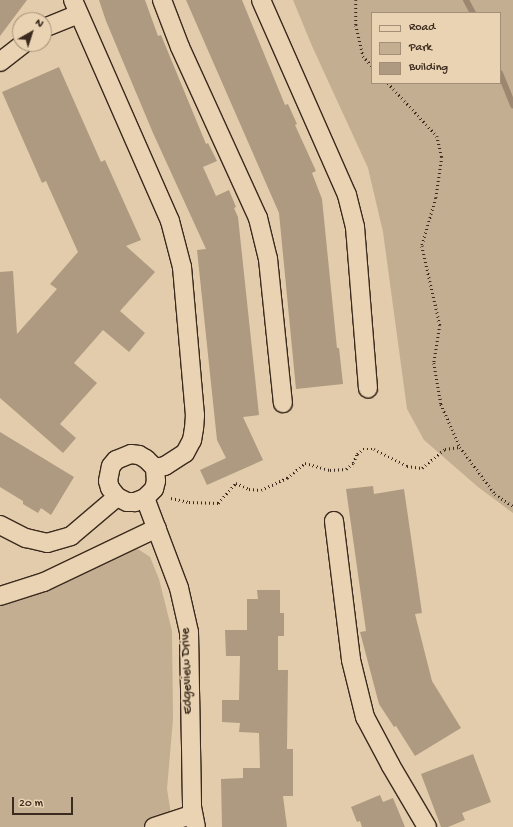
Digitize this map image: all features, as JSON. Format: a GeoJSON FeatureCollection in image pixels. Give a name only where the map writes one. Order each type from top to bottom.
{"type":"FeatureCollection","features":[{"type":"Feature","properties":{"kind":"street"},"geometry":{"type":"LineString","coordinates":[[162,0],[180,47],[258,218],[268,259],[282,403]]}},
{"type":"Feature","properties":{"kind":"street"},"geometry":{"type":"LineString","coordinates":[[261,0],[347,195],[354,227],[368,388]]}},
{"type":"Feature","properties":{"kind":"street"},"geometry":{"type":"LineString","coordinates":[[52,23],[76,7],[123,111],[170,221],[182,267],[195,415],[194,428],[192,440],[186,453],[165,466],[155,468]]}},
{"type":"Feature","properties":{"kind":"street"},"geometry":{"type":"LineString","coordinates":[[0,62],[13,52]]}},
{"type":"Feature","properties":{"kind":"street"},"geometry":{"type":"LineString","coordinates":[[131,454],[139,455],[146,459],[155,468],[156,481],[149,493],[135,502],[127,502],[117,497],[110,488],[108,480],[111,466],[116,460],[131,454]]}},
{"type":"Feature","properties":{"kind":"street","name":"Edgeview Drive"},"geometry":{"type":"LineString","coordinates":[[149,493],[157,528],[179,588],[188,632],[194,821]]}},
{"type":"Feature","properties":{"kind":"street"},"geometry":{"type":"LineString","coordinates":[[0,525],[26,538],[47,543],[71,536],[117,497]]}},
{"type":"Feature","properties":{"kind":"street"},"geometry":{"type":"LineString","coordinates":[[334,521],[351,660],[366,717],[391,766],[427,827]]}},
{"type":"Feature","properties":{"kind":"street"},"geometry":{"type":"LineString","coordinates":[[0,596],[44,582],[157,528]]}},
{"type":"Feature","properties":{"kind":"street"},"geometry":{"type":"LineString","coordinates":[[154,827],[194,821]]}},
{"type":"Feature","properties":{"kind":"path"},"geometry":{"type":"LineString","coordinates":[[356,0],[356,25],[363,56],[371,65]]}},
{"type":"Feature","properties":{"kind":"path"},"geometry":{"type":"LineString","coordinates":[[389,84],[437,136],[442,157],[436,198],[422,246],[440,325],[434,363],[441,404],[460,447],[495,494],[513,506]]}},
{"type":"Feature","properties":{"kind":"path"},"geometry":{"type":"LineString","coordinates":[[149,493],[189,502],[218,504],[236,483],[249,489],[261,490],[287,478],[305,463],[330,470],[346,469],[353,463],[357,454],[363,449],[374,449],[407,466],[422,468],[445,449],[460,447]]}},
{"type":"Feature","properties":{"kind":"green space"},"geometry":{"type":"Polygon","coordinates":[[[293,0],[513,0],[513,513],[478,487],[424,440],[407,409],[383,232],[368,168],[312,46],[293,0]]]}},
{"type":"Feature","properties":{"kind":"green space"},"geometry":{"type":"Polygon","coordinates":[[[138,549],[150,557],[159,579],[172,631],[173,719],[167,789],[173,827],[0,827],[0,606],[123,551],[138,549]]]}},
{"type":"Feature","properties":{"kind":"building"},"geometry":{"type":"Polygon","coordinates":[[[0,0],[27,0],[18,12],[12,12],[12,20],[0,36],[0,0]]]}},
{"type":"Feature","properties":{"kind":"building"},"geometry":{"type":"Polygon","coordinates":[[[99,0],[145,0],[158,36],[161,35],[206,144],[208,143],[217,161],[203,167],[216,196],[229,190],[236,207],[234,208],[238,217],[259,415],[243,417],[263,460],[207,485],[200,470],[226,458],[217,440],[197,250],[206,249],[153,133],[106,21],[99,0]]]}},
{"type":"Feature","properties":{"kind":"building"},"geometry":{"type":"Polygon","coordinates":[[[186,0],[242,0],[285,105],[288,104],[297,124],[295,125],[316,171],[312,173],[322,199],[337,348],[339,348],[343,384],[296,389],[279,213],[186,0]]]}},
{"type":"Feature","properties":{"kind":"building"},"geometry":{"type":"Polygon","coordinates":[[[59,67],[101,162],[105,160],[141,240],[126,246],[155,272],[120,311],[145,333],[129,352],[103,330],[74,363],[97,383],[60,424],[76,438],[63,453],[0,398],[0,272],[13,271],[17,334],[57,289],[50,284],[78,252],[46,181],[42,183],[2,92],[59,67]]]}},
{"type":"Feature","properties":{"kind":"building"},"geometry":{"type":"Polygon","coordinates":[[[0,432],[74,477],[51,515],[41,508],[38,513],[23,504],[23,501],[0,487],[0,432]]]}},
{"type":"Feature","properties":{"kind":"building"},"geometry":{"type":"Polygon","coordinates":[[[373,486],[374,494],[404,489],[422,613],[415,614],[432,681],[461,728],[415,756],[396,726],[394,727],[379,704],[360,632],[366,631],[346,489],[373,486]]]}},
{"type":"Feature","properties":{"kind":"building"},"geometry":{"type":"Polygon","coordinates":[[[257,590],[280,590],[280,613],[284,613],[284,636],[278,636],[278,670],[288,670],[287,749],[293,749],[293,796],[283,796],[287,827],[222,827],[221,779],[243,778],[243,768],[260,768],[259,733],[239,732],[240,723],[222,722],[222,700],[239,700],[240,656],[226,656],[225,630],[247,630],[247,599],[258,599],[257,590]]]}},
{"type":"Feature","properties":{"kind":"building"},"geometry":{"type":"Polygon","coordinates":[[[473,754],[491,802],[462,813],[465,820],[448,827],[441,827],[421,774],[473,754]]]}},
{"type":"Feature","properties":{"kind":"building"},"geometry":{"type":"Polygon","coordinates":[[[380,795],[383,802],[393,798],[405,827],[362,827],[360,821],[357,822],[351,807],[380,795]]]}},
{"type":"Feature","properties":{"kind":"waterway"},"geometry":{"type":"LineString","coordinates":[[466,0],[472,12]]}},
{"type":"Feature","properties":{"kind":"waterway"},"geometry":{"type":"LineString","coordinates":[[501,75],[513,105]]}}]}
